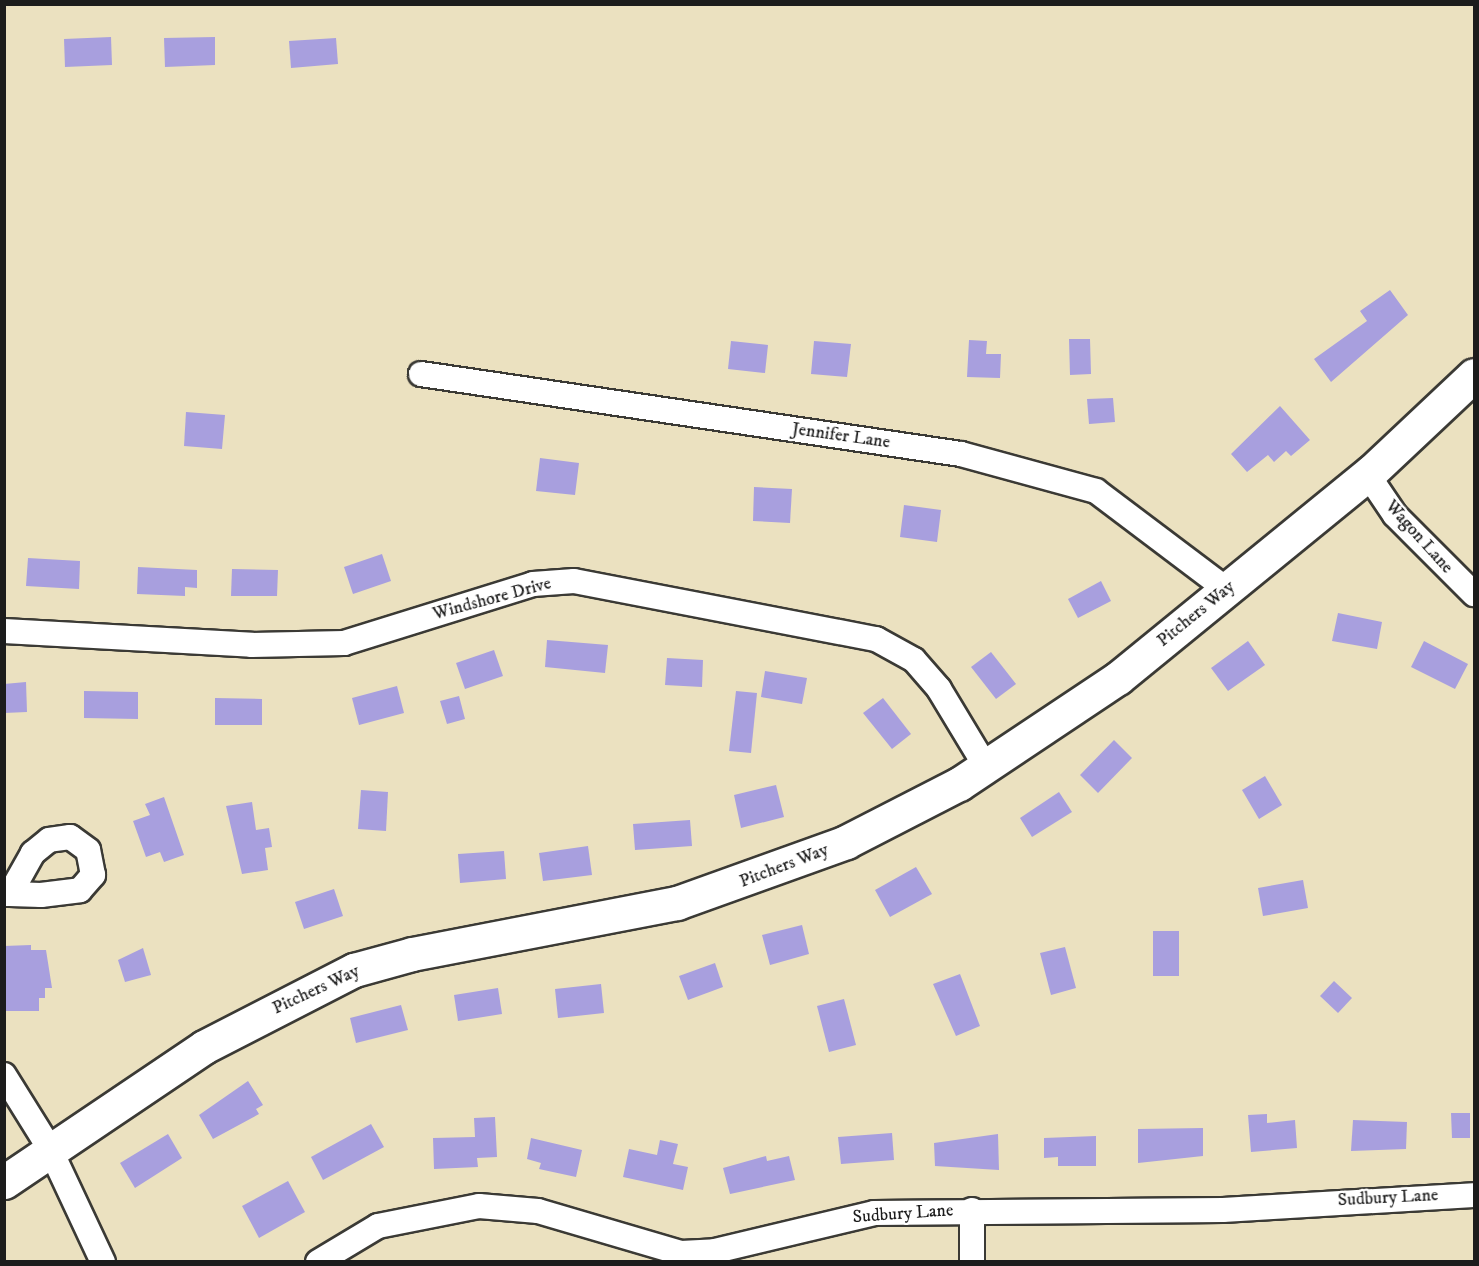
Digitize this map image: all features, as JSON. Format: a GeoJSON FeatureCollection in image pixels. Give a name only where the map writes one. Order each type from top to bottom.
{"type":"FeatureCollection","features":[{"type":"Feature","properties":{"kind":"main road","name":"Pitchers Way"},"geometry":{"type":"LineString","coordinates":[[4,1182],[204,1047],[354,970],[435,949],[622,916],[720,890],[846,842],[986,767],[1087,700],[1368,475],[1474,375]]}},
{"type":"Feature","properties":{"kind":"street","name":"Jennifer Lane"},"geometry":{"type":"LineString","coordinates":[[421,374],[961,454],[1096,491],[1226,589]]}},
{"type":"Feature","properties":{"kind":"street","name":"Wagon Lane"},"geometry":{"type":"LineString","coordinates":[[1368,475],[1395,515],[1474,594]]}},
{"type":"Feature","properties":{"kind":"street","name":"Windshore Drive"},"geometry":{"type":"LineString","coordinates":[[4,631],[252,645],[344,643],[533,584],[574,581],[876,639],[914,660],[939,689],[986,767]]}},
{"type":"Feature","properties":{"kind":"street"},"geometry":{"type":"LineString","coordinates":[[4,1075],[50,1149],[103,1262]]}},
{"type":"Feature","properties":{"kind":"street","name":"Sudbury Lane"},"geometry":{"type":"LineString","coordinates":[[318,1262],[378,1226],[479,1206],[538,1212],[681,1253],[715,1251],[874,1213],[972,1210],[1222,1210],[1474,1195]]}},
{"type":"Feature","properties":{"kind":"street"},"geometry":{"type":"LineString","coordinates":[[972,1210],[972,1262]]}},
{"type":"Feature","properties":{"kind":"building"},"geometry":{"type":"Polygon","coordinates":[[[111,37],[112,65],[65,67],[64,39],[111,37]]]}},
{"type":"Feature","properties":{"kind":"building"},"geometry":{"type":"Polygon","coordinates":[[[215,37],[215,65],[165,67],[164,38],[215,37]]]}},
{"type":"Feature","properties":{"kind":"building"},"geometry":{"type":"Polygon","coordinates":[[[336,38],[338,64],[291,68],[289,41],[336,38]]]}},
{"type":"Feature","properties":{"kind":"building"},"geometry":{"type":"Polygon","coordinates":[[[1390,290],[1408,315],[1331,382],[1314,359],[1367,321],[1360,311],[1390,290]]]}},
{"type":"Feature","properties":{"kind":"building"},"geometry":{"type":"Polygon","coordinates":[[[1069,339],[1090,339],[1091,374],[1070,375],[1069,339]]]}},
{"type":"Feature","properties":{"kind":"building"},"geometry":{"type":"Polygon","coordinates":[[[969,340],[987,341],[986,354],[1001,354],[1000,378],[967,377],[969,340]]]}},
{"type":"Feature","properties":{"kind":"building"},"geometry":{"type":"Polygon","coordinates":[[[731,341],[768,345],[765,373],[728,369],[731,341]]]}},
{"type":"Feature","properties":{"kind":"building"},"geometry":{"type":"Polygon","coordinates":[[[814,341],[851,344],[847,377],[811,374],[814,341]]]}},
{"type":"Feature","properties":{"kind":"building"},"geometry":{"type":"Polygon","coordinates":[[[1113,398],[1115,422],[1089,424],[1087,399],[1113,398]]]}},
{"type":"Feature","properties":{"kind":"building"},"geometry":{"type":"Polygon","coordinates":[[[1280,406],[1310,440],[1291,456],[1286,451],[1274,462],[1268,455],[1247,472],[1231,454],[1280,406]]]}},
{"type":"Feature","properties":{"kind":"building"},"geometry":{"type":"Polygon","coordinates":[[[186,412],[225,415],[222,449],[184,446],[186,412]]]}},
{"type":"Feature","properties":{"kind":"building"},"geometry":{"type":"Polygon","coordinates":[[[540,458],[579,463],[575,495],[536,491],[540,458]]]}},
{"type":"Feature","properties":{"kind":"building"},"geometry":{"type":"Polygon","coordinates":[[[754,487],[792,489],[790,523],[753,521],[754,487]]]}},
{"type":"Feature","properties":{"kind":"building"},"geometry":{"type":"Polygon","coordinates":[[[904,505],[941,510],[937,542],[900,537],[904,505]]]}},
{"type":"Feature","properties":{"kind":"building"},"geometry":{"type":"Polygon","coordinates":[[[382,554],[391,581],[353,594],[344,567],[382,554]]]}},
{"type":"Feature","properties":{"kind":"building"},"geometry":{"type":"Polygon","coordinates":[[[28,558],[80,561],[79,589],[26,586],[28,558]]]}},
{"type":"Feature","properties":{"kind":"building"},"geometry":{"type":"Polygon","coordinates":[[[138,567],[197,570],[197,588],[185,587],[185,596],[137,594],[138,567]]]}},
{"type":"Feature","properties":{"kind":"building"},"geometry":{"type":"Polygon","coordinates":[[[232,569],[278,570],[277,596],[231,596],[232,569]]]}},
{"type":"Feature","properties":{"kind":"building"},"geometry":{"type":"Polygon","coordinates":[[[1101,581],[1111,601],[1078,618],[1068,599],[1101,581]]]}},
{"type":"Feature","properties":{"kind":"building"},"geometry":{"type":"Polygon","coordinates":[[[1338,613],[1382,622],[1377,649],[1332,641],[1338,613]]]}},
{"type":"Feature","properties":{"kind":"building"},"geometry":{"type":"Polygon","coordinates":[[[547,640],[608,645],[605,673],[545,667],[547,640]]]}},
{"type":"Feature","properties":{"kind":"building"},"geometry":{"type":"Polygon","coordinates":[[[1248,641],[1265,665],[1228,691],[1211,668],[1248,641]]]}},
{"type":"Feature","properties":{"kind":"building"},"geometry":{"type":"Polygon","coordinates":[[[1424,641],[1468,664],[1455,689],[1411,667],[1424,641]]]}},
{"type":"Feature","properties":{"kind":"building"},"geometry":{"type":"Polygon","coordinates":[[[494,650],[503,676],[465,689],[456,663],[494,650]]]}},
{"type":"Feature","properties":{"kind":"building"},"geometry":{"type":"Polygon","coordinates":[[[991,652],[1016,684],[996,699],[971,667],[991,652]]]}},
{"type":"Feature","properties":{"kind":"building"},"geometry":{"type":"Polygon","coordinates":[[[667,658],[703,660],[702,687],[665,685],[667,658]]]}},
{"type":"Feature","properties":{"kind":"building"},"geometry":{"type":"Polygon","coordinates":[[[765,671],[807,678],[802,704],[761,697],[765,671]]]}},
{"type":"Feature","properties":{"kind":"building"},"geometry":{"type":"Polygon","coordinates":[[[26,682],[27,712],[4,713],[4,684],[26,682]]]}},
{"type":"Feature","properties":{"kind":"building"},"geometry":{"type":"Polygon","coordinates":[[[397,686],[404,713],[359,725],[352,698],[397,686]]]}},
{"type":"Feature","properties":{"kind":"building"},"geometry":{"type":"Polygon","coordinates":[[[84,691],[138,692],[138,719],[84,718],[84,691]]]}},
{"type":"Feature","properties":{"kind":"building"},"geometry":{"type":"Polygon","coordinates":[[[736,691],[757,693],[751,753],[729,751],[736,691]]]}},
{"type":"Feature","properties":{"kind":"building"},"geometry":{"type":"Polygon","coordinates":[[[459,696],[465,719],[447,724],[440,701],[459,696]]]}},
{"type":"Feature","properties":{"kind":"building"},"geometry":{"type":"Polygon","coordinates":[[[215,698],[262,699],[262,725],[215,725],[215,698]]]}},
{"type":"Feature","properties":{"kind":"building"},"geometry":{"type":"Polygon","coordinates":[[[883,698],[911,734],[892,749],[863,713],[883,698]]]}},
{"type":"Feature","properties":{"kind":"building"},"geometry":{"type":"Polygon","coordinates":[[[1114,740],[1132,758],[1098,793],[1080,775],[1114,740]]]}},
{"type":"Feature","properties":{"kind":"building"},"geometry":{"type":"Polygon","coordinates":[[[1265,776],[1282,805],[1259,819],[1242,790],[1265,776]]]}},
{"type":"Feature","properties":{"kind":"building"},"geometry":{"type":"Polygon","coordinates":[[[776,785],[784,817],[741,828],[734,795],[776,785]]]}},
{"type":"Feature","properties":{"kind":"building"},"geometry":{"type":"Polygon","coordinates":[[[361,790],[388,792],[386,831],[358,829],[361,790]]]}},
{"type":"Feature","properties":{"kind":"building"},"geometry":{"type":"Polygon","coordinates":[[[1059,792],[1072,812],[1032,837],[1020,818],[1059,792]]]}},
{"type":"Feature","properties":{"kind":"building"},"geometry":{"type":"Polygon","coordinates":[[[164,797],[184,855],[164,862],[160,852],[146,857],[133,821],[150,815],[145,804],[164,797]]]}},
{"type":"Feature","properties":{"kind":"building"},"geometry":{"type":"Polygon","coordinates":[[[252,802],[256,830],[269,828],[272,847],[265,848],[268,870],[242,874],[226,806],[252,802]]]}},
{"type":"Feature","properties":{"kind":"building"},"geometry":{"type":"Polygon","coordinates":[[[690,820],[692,846],[635,850],[633,824],[690,820]]]}},
{"type":"Feature","properties":{"kind":"building"},"geometry":{"type":"Polygon","coordinates":[[[588,846],[592,875],[543,881],[539,853],[588,846]]]}},
{"type":"Feature","properties":{"kind":"building"},"geometry":{"type":"Polygon","coordinates":[[[504,851],[506,879],[460,883],[458,854],[504,851]]]}},
{"type":"Feature","properties":{"kind":"building"},"geometry":{"type":"Polygon","coordinates":[[[916,867],[932,894],[890,917],[875,890],[916,867]]]}},
{"type":"Feature","properties":{"kind":"building"},"geometry":{"type":"Polygon","coordinates":[[[1303,880],[1308,908],[1263,916],[1258,888],[1303,880]]]}},
{"type":"Feature","properties":{"kind":"building"},"geometry":{"type":"Polygon","coordinates":[[[334,889],[343,916],[304,929],[295,902],[334,889]]]}},
{"type":"Feature","properties":{"kind":"building"},"geometry":{"type":"Polygon","coordinates":[[[802,925],[809,954],[770,965],[762,935],[802,925]]]}},
{"type":"Feature","properties":{"kind":"building"},"geometry":{"type":"Polygon","coordinates":[[[1153,931],[1179,931],[1179,976],[1153,976],[1153,931]]]}},
{"type":"Feature","properties":{"kind":"building"},"geometry":{"type":"Polygon","coordinates":[[[31,945],[31,950],[46,950],[52,988],[45,988],[45,998],[39,998],[39,1011],[4,1011],[4,946],[31,945]]]}},
{"type":"Feature","properties":{"kind":"building"},"geometry":{"type":"Polygon","coordinates":[[[1065,947],[1076,988],[1051,995],[1040,953],[1065,947]]]}},
{"type":"Feature","properties":{"kind":"building"},"geometry":{"type":"Polygon","coordinates":[[[143,948],[151,975],[125,982],[118,960],[143,948]]]}},
{"type":"Feature","properties":{"kind":"building"},"geometry":{"type":"Polygon","coordinates":[[[715,963],[723,987],[688,1000],[679,976],[715,963]]]}},
{"type":"Feature","properties":{"kind":"building"},"geometry":{"type":"Polygon","coordinates":[[[960,974],[980,1026],[956,1036],[933,984],[960,974]]]}},
{"type":"Feature","properties":{"kind":"building"},"geometry":{"type":"Polygon","coordinates":[[[1334,981],[1352,998],[1338,1013],[1320,996],[1334,981]]]}},
{"type":"Feature","properties":{"kind":"building"},"geometry":{"type":"Polygon","coordinates":[[[601,984],[604,1013],[558,1018],[555,989],[601,984]]]}},
{"type":"Feature","properties":{"kind":"building"},"geometry":{"type":"Polygon","coordinates":[[[498,988],[502,1014],[458,1021],[454,995],[498,988]]]}},
{"type":"Feature","properties":{"kind":"building"},"geometry":{"type":"Polygon","coordinates":[[[844,999],[856,1045],[829,1052],[817,1006],[844,999]]]}},
{"type":"Feature","properties":{"kind":"building"},"geometry":{"type":"Polygon","coordinates":[[[401,1005],[408,1030],[356,1043],[350,1018],[401,1005]]]}},
{"type":"Feature","properties":{"kind":"building"},"geometry":{"type":"Polygon","coordinates":[[[248,1081],[263,1105],[256,1109],[259,1114],[213,1139],[199,1115],[248,1081]]]}},
{"type":"Feature","properties":{"kind":"building"},"geometry":{"type":"Polygon","coordinates":[[[1451,1113],[1470,1113],[1470,1138],[1452,1138],[1451,1113]]]}},
{"type":"Feature","properties":{"kind":"building"},"geometry":{"type":"Polygon","coordinates":[[[1267,1114],[1267,1123],[1295,1120],[1297,1148],[1251,1152],[1248,1115],[1267,1114]]]}},
{"type":"Feature","properties":{"kind":"building"},"geometry":{"type":"Polygon","coordinates":[[[495,1117],[497,1157],[477,1158],[478,1167],[434,1169],[433,1138],[475,1137],[474,1118],[495,1117]]]}},
{"type":"Feature","properties":{"kind":"building"},"geometry":{"type":"Polygon","coordinates":[[[1353,1120],[1407,1122],[1406,1149],[1351,1151],[1353,1120]]]}},
{"type":"Feature","properties":{"kind":"building"},"geometry":{"type":"Polygon","coordinates":[[[371,1124],[384,1147],[323,1180],[311,1157],[371,1124]]]}},
{"type":"Feature","properties":{"kind":"building"},"geometry":{"type":"Polygon","coordinates":[[[1203,1128],[1203,1156],[1138,1163],[1138,1129],[1203,1128]]]}},
{"type":"Feature","properties":{"kind":"building"},"geometry":{"type":"Polygon","coordinates":[[[892,1133],[894,1160],[841,1164],[838,1137],[892,1133]]]}},
{"type":"Feature","properties":{"kind":"building"},"geometry":{"type":"Polygon","coordinates":[[[168,1134],[182,1158],[135,1188],[120,1163],[168,1134]]]}},
{"type":"Feature","properties":{"kind":"building"},"geometry":{"type":"Polygon","coordinates":[[[998,1134],[999,1170],[935,1166],[934,1143],[998,1134]]]}},
{"type":"Feature","properties":{"kind":"building"},"geometry":{"type":"Polygon","coordinates":[[[1096,1136],[1096,1166],[1058,1166],[1058,1157],[1044,1158],[1044,1138],[1096,1136]]]}},
{"type":"Feature","properties":{"kind":"building"},"geometry":{"type":"Polygon","coordinates":[[[531,1138],[582,1150],[576,1177],[539,1169],[541,1163],[527,1159],[531,1138]]]}},
{"type":"Feature","properties":{"kind":"building"},"geometry":{"type":"Polygon","coordinates":[[[660,1140],[678,1144],[673,1164],[688,1167],[683,1190],[623,1177],[629,1149],[657,1155],[660,1140]]]}},
{"type":"Feature","properties":{"kind":"building"},"geometry":{"type":"Polygon","coordinates":[[[766,1156],[767,1161],[789,1156],[795,1180],[730,1194],[723,1168],[766,1156]]]}},
{"type":"Feature","properties":{"kind":"building"},"geometry":{"type":"Polygon","coordinates":[[[288,1181],[305,1212],[259,1238],[242,1206],[288,1181]]]}}]}
